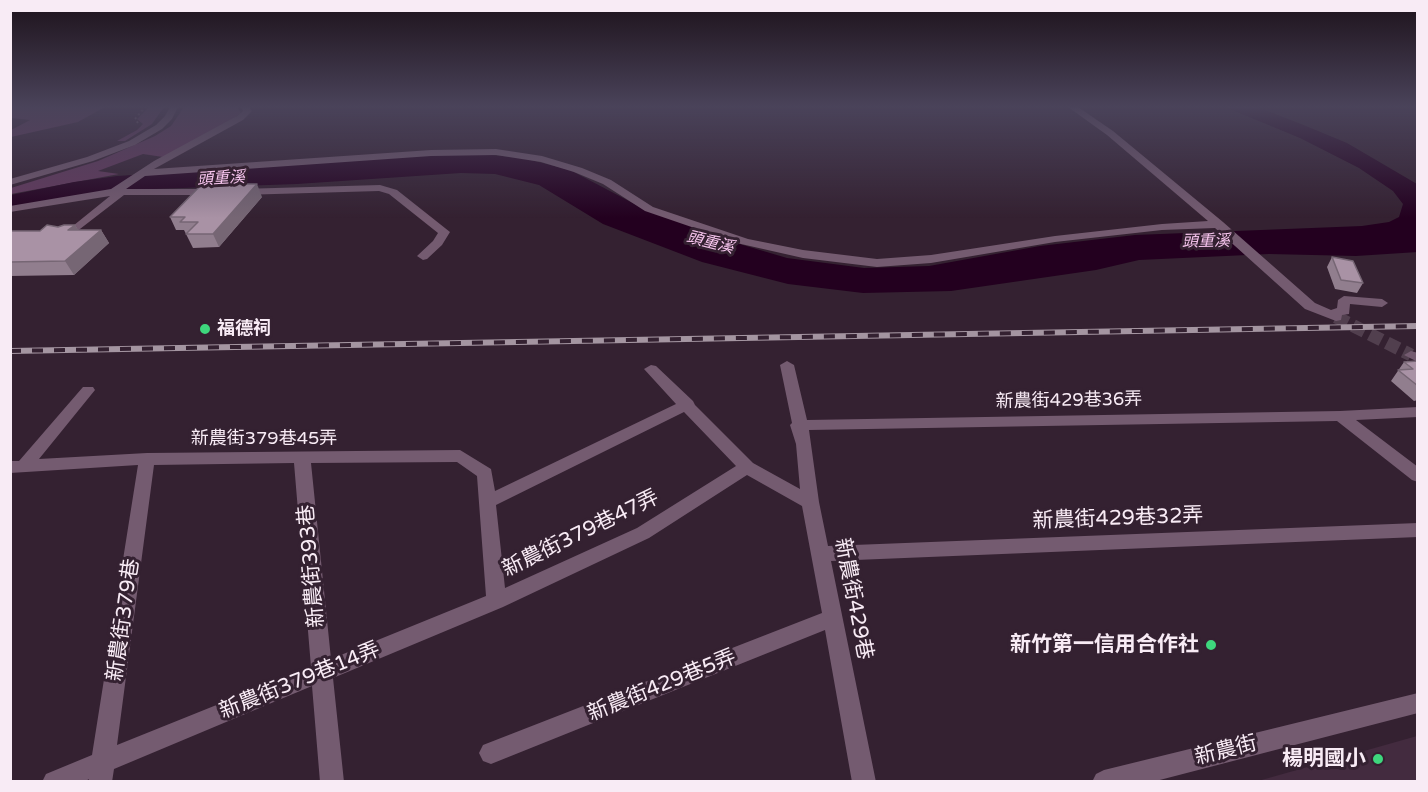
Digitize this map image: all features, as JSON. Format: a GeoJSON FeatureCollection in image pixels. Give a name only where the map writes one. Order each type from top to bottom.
{"type":"FeatureCollection","features":[{"type":"Feature","properties":{"kind":"street"},"geometry":{"type":"LineString","coordinates":[[10,182],[90,159],[129,144]]}},
{"type":"Feature","properties":{"kind":"street"},"geometry":{"type":"LineString","coordinates":[[67,236],[139,174],[193,144]]}},
{"type":"Feature","properties":{"kind":"street"},"geometry":{"type":"LineString","coordinates":[[1123,144],[1222,227],[1310,306],[1333,316],[1344,311],[1344,300],[1382,303]]}},
{"type":"Feature","properties":{"kind":"street"},"geometry":{"type":"LineString","coordinates":[[139,174],[431,153],[496,152],[542,159],[578,170],[607,182],[649,209],[745,242],[803,254],[877,263],[931,260],[1055,239],[1162,227],[1222,227]]}},
{"type":"Feature","properties":{"kind":"street"},"geometry":{"type":"LineString","coordinates":[[10,208],[117,192],[250,192],[380,188],[393,192],[444,232],[438,243],[423,256]]}},
{"type":"Feature","properties":{"kind":"street","name":"新農街429巷"},"geometry":{"type":"LineString","coordinates":[[787,365],[798,425],[804,444],[810,502],[864,782]]}},
{"type":"Feature","properties":{"kind":"street"},"geometry":{"type":"LineString","coordinates":[[651,369],[688,404],[747,467],[810,502]]}},
{"type":"Feature","properties":{"kind":"street"},"geometry":{"type":"LineString","coordinates":[[17,466],[88,390]]}},
{"type":"Feature","properties":{"kind":"street"},"geometry":{"type":"LineString","coordinates":[[487,502],[688,404]]}},
{"type":"Feature","properties":{"kind":"street","name":"新農街429巷36弄"},"geometry":{"type":"LineString","coordinates":[[798,425],[1340,416],[1418,412]]}},
{"type":"Feature","properties":{"kind":"street"},"geometry":{"type":"LineString","coordinates":[[1340,416],[1418,476]]}},
{"type":"Feature","properties":{"kind":"street","name":"新農街379巷45弄"},"geometry":{"type":"LineString","coordinates":[[17,466],[147,459],[460,456],[485,473],[496,600]]}},
{"type":"Feature","properties":{"kind":"street","name":"新農街393巷"},"geometry":{"type":"LineString","coordinates":[[302,458],[332,782]]}},
{"type":"Feature","properties":{"kind":"street","name":"新農街379巷"},"geometry":{"type":"LineString","coordinates":[[102,771],[147,459]]}},
{"type":"Feature","properties":{"kind":"street","name":"新農街379巷47弄"},"geometry":{"type":"LineString","coordinates":[[496,600],[643,533],[747,467]]}},
{"type":"Feature","properties":{"kind":"street","name":"新農街429巷32弄"},"geometry":{"type":"LineString","coordinates":[[820,554],[1418,530]]}},
{"type":"Feature","properties":{"kind":"street","name":"新農街379巷14弄"},"geometry":{"type":"LineString","coordinates":[[54,782],[102,771],[322,672],[496,600]]}},
{"type":"Feature","properties":{"kind":"street","name":"新農街429巷5弄"},"geometry":{"type":"LineString","coordinates":[[491,753],[832,618]]}},
{"type":"Feature","properties":{"kind":"street","name":"新農街"},"geometry":{"type":"LineString","coordinates":[[1104,782],[1418,703]]}},
{"type":"Feature","properties":{"kind":"shaded area"},"geometry":{"type":"Polygon","coordinates":[[[137,144],[188,144],[163,157],[143,154],[98,171],[119,174],[11,194],[11,188],[98,161],[137,144]]]}},
{"type":"Feature","properties":{"kind":"shaded area","name":"楊明國小"},"geometry":{"type":"Polygon","coordinates":[[[1417,736],[1417,781],[1258,781],[1417,736]]]}},
{"type":"Feature","properties":{"kind":"water","name":"頭重溪"},"geometry":{"type":"Polygon","coordinates":[[[1312,144],[1349,144],[1417,184],[1418,252],[1356,256],[1269,254],[1139,260],[1096,270],[951,291],[863,293],[788,284],[702,262],[603,224],[539,185],[495,174],[461,173],[297,184],[125,190],[11,207],[11,195],[117,176],[434,155],[492,155],[523,158],[570,170],[646,210],[743,245],[787,258],[864,268],[929,266],[1040,246],[1135,235],[1362,226],[1389,222],[1399,217],[1403,204],[1393,191],[1359,168],[1312,144]]]}},
{"type":"Feature","properties":{"kind":"building"},"geometry":{"type":"Polygon","coordinates":[[[202,184],[257,184],[213,234],[186,234],[198,222],[180,222],[185,217],[170,217],[202,184]]]}},
{"type":"Feature","properties":{"kind":"building"},"geometry":{"type":"Polygon","coordinates":[[[47,225],[58,227],[75,225],[68,230],[101,230],[65,261],[10,262],[10,231],[40,231],[47,225]]]}},
{"type":"Feature","properties":{"kind":"building"},"geometry":{"type":"Polygon","coordinates":[[[1332,257],[1353,261],[1363,283],[1341,280],[1332,257]]]}},
{"type":"Feature","properties":{"kind":"building"},"geometry":{"type":"Polygon","coordinates":[[[1418,361],[1418,386],[1398,370],[1413,369],[1404,362],[1418,361]]]}},
{"type":"Feature","properties":{"kind":"tunnel"},"geometry":{"type":"LineString","coordinates":[[1336,317],[1411,355]]}},
{"type":"Feature","properties":{"kind":"railway"},"geometry":{"type":"LineString","coordinates":[[10,351],[1418,326]]}},
{"type":"Feature","properties":{"kind":"place","name":"福德祠"},"geometry":{"type":"Point","coordinates":[205,329]}},
{"type":"Feature","properties":{"kind":"place","name":"新竹第一信用合作社"},"geometry":{"type":"Point","coordinates":[1211,645]}},
{"type":"Feature","properties":{"kind":"place","name":"楊明國小"},"geometry":{"type":"Point","coordinates":[1378,759]}}]}
